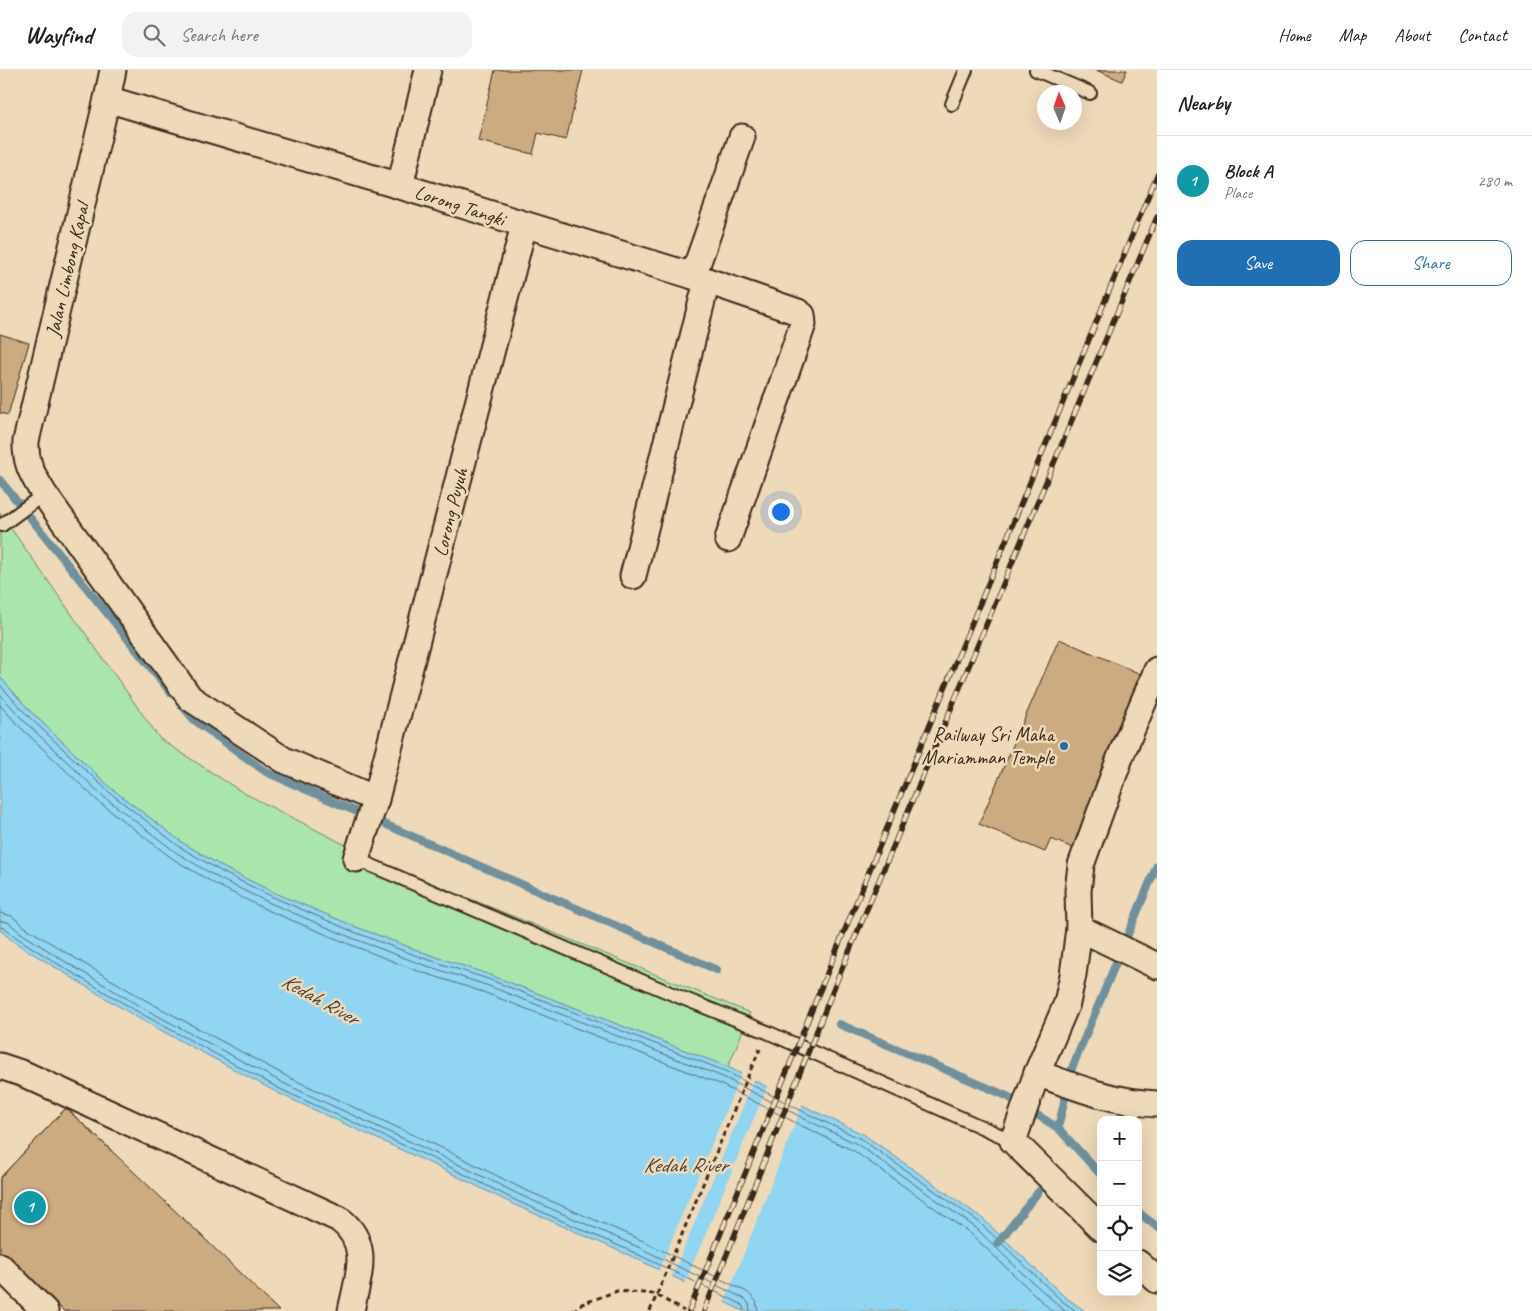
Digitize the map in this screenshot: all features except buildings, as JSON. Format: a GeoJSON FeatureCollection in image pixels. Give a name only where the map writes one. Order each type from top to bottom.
{"type":"FeatureCollection","features":[{"type":"Feature","properties":{"kind":"street","name":"Jalan Limbong Kapal"},"geometry":{"type":"LineString","coordinates":[[112,70],[107,99],[26,440],[25,454],[30,469],[44,494],[190,698],[284,760],[374,805]]}},
{"type":"Feature","properties":{"kind":"street"},"geometry":{"type":"LineString","coordinates":[[400,186],[428,70]]}},
{"type":"Feature","properties":{"kind":"street","name":"Lorong Tangki"},"geometry":{"type":"LineString","coordinates":[[107,99],[700,278],[798,312],[802,315],[803,324],[728,539]]}},
{"type":"Feature","properties":{"kind":"street"},"geometry":{"type":"LineString","coordinates":[[633,576],[700,278],[742,137]]}},
{"type":"Feature","properties":{"kind":"street","name":"Lorong Puyuh"},"geometry":{"type":"LineString","coordinates":[[359,848],[374,805],[524,225]]}},
{"type":"Feature","properties":{"kind":"street"},"geometry":{"type":"LineString","coordinates":[[1097,1220],[1040,1099],[1073,975],[1079,928],[1078,891],[1081,865],[1121,755],[1157,670]]}},
{"type":"Feature","properties":{"kind":"street"},"geometry":{"type":"LineString","coordinates":[[1079,928],[1157,966]]}},
{"type":"Feature","properties":{"kind":"street"},"geometry":{"type":"LineString","coordinates":[[0,1066],[24,1074],[339,1218],[352,1231],[358,1241],[360,1253],[360,1265],[351,1311]]}},
{"type":"Feature","properties":{"kind":"street"},"geometry":{"type":"LineString","coordinates":[[1040,1099],[1100,1096],[1157,1104]]}},
{"type":"Feature","properties":{"kind":"street"},"geometry":{"type":"LineString","coordinates":[[0,1266],[45,1311]]}},
{"type":"Feature","properties":{"kind":"street"},"geometry":{"type":"LineString","coordinates":[[1142,1266],[1157,1280]]}},
{"type":"Feature","properties":{"kind":"lane"},"geometry":{"type":"LineString","coordinates":[[952,104],[966,70]]}},
{"type":"Feature","properties":{"kind":"lane"},"geometry":{"type":"LineString","coordinates":[[1036,70],[1090,93]]}},
{"type":"Feature","properties":{"kind":"lane"},"geometry":{"type":"LineString","coordinates":[[2,525],[36,500]]}},
{"type":"Feature","properties":{"kind":"lane"},"geometry":{"type":"LineString","coordinates":[[359,848],[670,993],[767,1032],[1040,1099]]}},
{"type":"Feature","properties":{"kind":"path"},"geometry":{"type":"LineString","coordinates":[[650,1311],[751,1069]]}},
{"type":"Feature","properties":{"kind":"path"},"geometry":{"type":"LineString","coordinates":[[573,1311],[582,1304],[617,1291],[655,1294],[684,1311]]}},
{"type":"Feature","properties":{"kind":"green space"},"geometry":{"type":"Polygon","coordinates":[[[0,513],[160,739],[242,792],[375,860],[750,1013],[728,1067],[490,975],[356,927],[275,893],[226,869],[183,843],[112,789],[31,712],[0,677],[0,513]]]}},
{"type":"Feature","properties":{"kind":"water","name":"Kedah River"},"geometry":{"type":"Polygon","coordinates":[[[0,677],[31,712],[112,789],[183,843],[226,869],[275,893],[356,927],[490,975],[728,1067],[863,1134],[982,1218],[1065,1297],[1085,1311],[743,1311],[633,1257],[515,1205],[434,1165],[280,1094],[138,1018],[14,942],[0,930],[0,677]]]}},
{"type":"Feature","properties":{"kind":"pier"},"geometry":{"type":"Polygon","coordinates":[[[742,1072],[755,1078],[671,1279],[658,1272],[742,1072]]]}},
{"type":"Feature","properties":{"kind":"pier"},"geometry":{"type":"Polygon","coordinates":[[[768,1085],[803,1103],[724,1304],[684,1285],[768,1085]]]}},
{"type":"Feature","properties":{"kind":"waterway"},"geometry":{"type":"LineString","coordinates":[[0,480],[171,693]]}},
{"type":"Feature","properties":{"kind":"waterway"},"geometry":{"type":"LineString","coordinates":[[180,703],[194,720],[266,772],[717,970]]}},
{"type":"Feature","properties":{"kind":"waterway"},"geometry":{"type":"LineString","coordinates":[[1058,1128],[1072,1068],[1157,865]]}},
{"type":"Feature","properties":{"kind":"waterway"},"geometry":{"type":"LineString","coordinates":[[839,1024],[1007,1096],[1058,1128],[1097,1171]]}},
{"type":"Feature","properties":{"kind":"waterway"},"geometry":{"type":"LineString","coordinates":[[997,1244],[1039,1191]]}},
{"type":"Feature","properties":{"kind":"waterway"},"geometry":{"type":"LineString","coordinates":[[1142,1215],[1157,1227]]}},
{"type":"Feature","properties":{"kind":"railway"},"geometry":{"type":"LineString","coordinates":[[689,1311],[1157,175]]}},
{"type":"Feature","properties":{"kind":"railway"},"geometry":{"type":"LineString","coordinates":[[704,1311],[836,983],[1157,217]]}},
{"type":"Feature","properties":{"kind":"place","name":"Railway Sri Maha Mariamman Temple"},"geometry":{"type":"Point","coordinates":[1064,746]}},
{"type":"Feature","properties":{"kind":"place","name":"Block A"},"geometry":{"type":"Point","coordinates":[30,1207]}}]}
